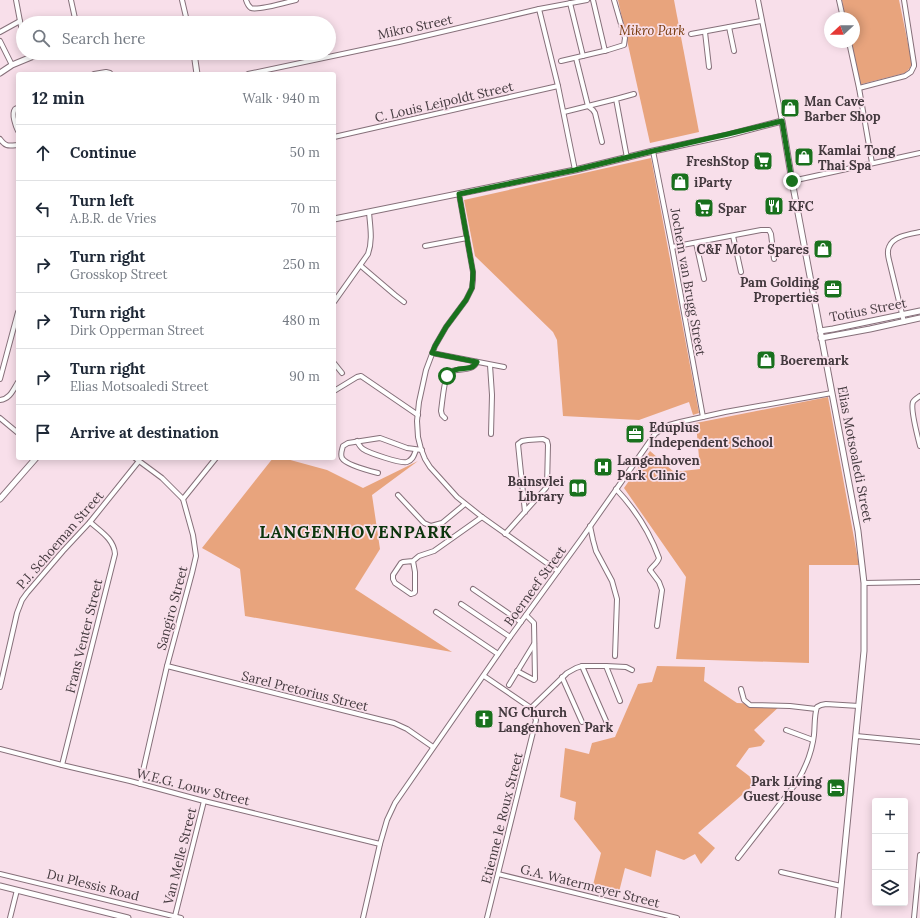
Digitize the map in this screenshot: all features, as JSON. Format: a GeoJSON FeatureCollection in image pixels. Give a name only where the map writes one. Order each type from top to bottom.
{"type":"FeatureCollection","features":[{"type":"Feature","properties":{"kind":"street"},"geometry":{"type":"LineString","coordinates":[[16,0],[19,16]]}},
{"type":"Feature","properties":{"kind":"street"},"geometry":{"type":"LineString","coordinates":[[72,0],[75,16]]}},
{"type":"Feature","properties":{"kind":"street"},"geometry":{"type":"LineString","coordinates":[[182,0],[185,16]]}},
{"type":"Feature","properties":{"kind":"street"},"geometry":{"type":"LineString","coordinates":[[246,0],[247,4],[251,7],[258,9],[296,0]]}},
{"type":"Feature","properties":{"kind":"street","name":"Mikro Street"},"geometry":{"type":"LineString","coordinates":[[336,55],[587,0]]}},
{"type":"Feature","properties":{"kind":"street"},"geometry":{"type":"LineString","coordinates":[[593,0],[605,51]]}},
{"type":"Feature","properties":{"kind":"street"},"geometry":{"type":"LineString","coordinates":[[561,61],[605,51],[623,46],[625,44],[614,0]]}},
{"type":"Feature","properties":{"kind":"street","name":"Elias Motsoaledi Street"},"geometry":{"type":"LineString","coordinates":[[758,0],[858,531],[864,583],[864,643],[838,918]]}},
{"type":"Feature","properties":{"kind":"street"},"geometry":{"type":"LineString","coordinates":[[839,0],[842,12]]}},
{"type":"Feature","properties":{"kind":"street"},"geometry":{"type":"LineString","coordinates":[[859,88],[901,78],[913,69],[914,64],[904,0]]}},
{"type":"Feature","properties":{"kind":"street"},"geometry":{"type":"LineString","coordinates":[[570,3],[583,56]]}},
{"type":"Feature","properties":{"kind":"street"},"geometry":{"type":"LineString","coordinates":[[539,10],[564,112],[575,170]]}},
{"type":"Feature","properties":{"kind":"street"},"geometry":{"type":"LineString","coordinates":[[692,34],[762,20]]}},
{"type":"Feature","properties":{"kind":"street"},"geometry":{"type":"LineString","coordinates":[[0,32],[16,23]]}},
{"type":"Feature","properties":{"kind":"street"},"geometry":{"type":"LineString","coordinates":[[728,27],[734,51]]}},
{"type":"Feature","properties":{"kind":"street"},"geometry":{"type":"LineString","coordinates":[[705,32],[709,67]]}},
{"type":"Feature","properties":{"kind":"street"},"geometry":{"type":"LineString","coordinates":[[0,41],[12,65]]}},
{"type":"Feature","properties":{"kind":"street"},"geometry":{"type":"LineString","coordinates":[[849,48],[859,88],[872,163]]}},
{"type":"Feature","properties":{"kind":"street"},"geometry":{"type":"LineString","coordinates":[[576,58],[588,106],[595,113],[602,142]]}},
{"type":"Feature","properties":{"kind":"street"},"geometry":{"type":"LineString","coordinates":[[0,73],[12,65],[24,60]]}},
{"type":"Feature","properties":{"kind":"street"},"geometry":{"type":"LineString","coordinates":[[195,60],[197,72]]}},
{"type":"Feature","properties":{"kind":"street","name":"Mikro Street"},"geometry":{"type":"LineString","coordinates":[[259,72],[314,60]]}},
{"type":"Feature","properties":{"kind":"street","name":"C. Louis Leipoldt Street"},"geometry":{"type":"LineString","coordinates":[[336,137],[558,86]]}},
{"type":"Feature","properties":{"kind":"street"},"geometry":{"type":"LineString","coordinates":[[564,112],[634,94]]}},
{"type":"Feature","properties":{"kind":"street"},"geometry":{"type":"LineString","coordinates":[[616,99],[627,158]]}},
{"type":"Feature","properties":{"kind":"street"},"geometry":{"type":"LineString","coordinates":[[16,109],[13,112],[16,127]]}},
{"type":"Feature","properties":{"kind":"street"},"geometry":{"type":"LineString","coordinates":[[336,219],[575,170],[782,121]]}},
{"type":"Feature","properties":{"kind":"street"},"geometry":{"type":"LineString","coordinates":[[0,139],[6,145],[16,146]]}},
{"type":"Feature","properties":{"kind":"street","name":"Jochem van Brugg Street"},"geometry":{"type":"LineString","coordinates":[[653,151],[703,417]]}},
{"type":"Feature","properties":{"kind":"street"},"geometry":{"type":"LineString","coordinates":[[792,181],[920,153]]}},
{"type":"Feature","properties":{"kind":"street"},"geometry":{"type":"LineString","coordinates":[[459,194],[473,272],[472,288],[466,300],[442,333],[435,346],[426,370],[417,429],[422,450],[425,459],[434,472],[456,496],[505,534],[558,571]]}},
{"type":"Feature","properties":{"kind":"street"},"geometry":{"type":"LineString","coordinates":[[336,299],[361,266],[368,254],[371,246],[369,212]]}},
{"type":"Feature","properties":{"kind":"street"},"geometry":{"type":"LineString","coordinates":[[672,247],[696,244],[761,230],[769,230],[771,234],[774,260]]}},
{"type":"Feature","properties":{"kind":"street"},"geometry":{"type":"LineString","coordinates":[[904,322],[888,252],[889,247],[895,239],[920,232]]}},
{"type":"Feature","properties":{"kind":"street"},"geometry":{"type":"LineString","coordinates":[[733,236],[741,272]]}},
{"type":"Feature","properties":{"kind":"street"},"geometry":{"type":"LineString","coordinates":[[426,246],[467,238]]}},
{"type":"Feature","properties":{"kind":"street"},"geometry":{"type":"LineString","coordinates":[[696,244],[704,279]]}},
{"type":"Feature","properties":{"kind":"street"},"geometry":{"type":"LineString","coordinates":[[361,266],[404,302]]}},
{"type":"Feature","properties":{"kind":"street","name":"Totius Street"},"geometry":{"type":"LineString","coordinates":[[820,331],[920,311]]}},
{"type":"Feature","properties":{"kind":"street","name":"Totius Street"},"geometry":{"type":"LineString","coordinates":[[821,338],[920,318]]}},
{"type":"Feature","properties":{"kind":"street"},"geometry":{"type":"LineString","coordinates":[[0,379],[16,320]]}},
{"type":"Feature","properties":{"kind":"street"},"geometry":{"type":"LineString","coordinates":[[818,321],[824,327],[833,329]]}},
{"type":"Feature","properties":{"kind":"street"},"geometry":{"type":"LineString","coordinates":[[12,335],[16,334]]}},
{"type":"Feature","properties":{"kind":"street"},"geometry":{"type":"LineString","coordinates":[[824,348],[828,341],[836,336]]}},
{"type":"Feature","properties":{"kind":"street"},"geometry":{"type":"LineString","coordinates":[[432,353],[504,367]]}},
{"type":"Feature","properties":{"kind":"street"},"geometry":{"type":"LineString","coordinates":[[445,418],[441,411],[447,376],[450,372],[457,369],[470,369],[475,366],[477,362]]}},
{"type":"Feature","properties":{"kind":"street"},"geometry":{"type":"LineString","coordinates":[[490,365],[492,395],[491,434]]}},
{"type":"Feature","properties":{"kind":"street"},"geometry":{"type":"LineString","coordinates":[[336,366],[342,373]]}},
{"type":"Feature","properties":{"kind":"street"},"geometry":{"type":"LineString","coordinates":[[336,390],[361,376],[418,415]]}},
{"type":"Feature","properties":{"kind":"street"},"geometry":{"type":"LineString","coordinates":[[0,400],[3,400],[9,396],[16,385]]}},
{"type":"Feature","properties":{"kind":"street","name":"Boerneef Street"},"geometry":{"type":"LineString","coordinates":[[363,918],[380,844],[387,820],[395,803],[498,654],[655,434],[669,425],[703,417],[832,393]]}},
{"type":"Feature","properties":{"kind":"street"},"geometry":{"type":"LineString","coordinates":[[920,396],[913,402],[912,406],[912,413],[920,446]]}},
{"type":"Feature","properties":{"kind":"street"},"geometry":{"type":"LineString","coordinates":[[0,418],[16,431]]}},
{"type":"Feature","properties":{"kind":"street"},"geometry":{"type":"LineString","coordinates":[[378,473],[347,463],[342,459],[341,454],[343,446],[357,441],[380,438],[407,448],[422,450]]}},
{"type":"Feature","properties":{"kind":"street"},"geometry":{"type":"LineString","coordinates":[[505,534],[525,512],[547,486],[548,445],[546,439],[525,440],[518,444],[525,512]]}},
{"type":"Feature","properties":{"kind":"street"},"geometry":{"type":"LineString","coordinates":[[357,441],[364,450],[403,463],[410,461],[416,450]]}},
{"type":"Feature","properties":{"kind":"street"},"geometry":{"type":"LineString","coordinates":[[0,499],[34,460]]}},
{"type":"Feature","properties":{"kind":"street","name":"Sangiro Street"},"geometry":{"type":"LineString","coordinates":[[137,460],[162,478],[183,499],[193,535],[196,556],[140,784]]}},
{"type":"Feature","properties":{"kind":"street","name":"P.J. Schoeman Street"},"geometry":{"type":"LineString","coordinates":[[0,687],[17,613],[22,600],[63,550],[90,522],[137,460]]}},
{"type":"Feature","properties":{"kind":"street"},"geometry":{"type":"LineString","coordinates":[[183,499],[214,460]]}},
{"type":"Feature","properties":{"kind":"street"},"geometry":{"type":"LineString","coordinates":[[616,489],[628,501],[659,558],[650,570],[659,582],[662,590],[657,626]]}},
{"type":"Feature","properties":{"kind":"street"},"geometry":{"type":"LineString","coordinates":[[398,495],[424,523],[431,526],[442,522],[465,504]]}},
{"type":"Feature","properties":{"kind":"street"},"geometry":{"type":"LineString","coordinates":[[413,561],[415,572],[415,592],[411,594],[395,583],[393,579],[393,576],[401,563],[413,561],[419,556],[434,551],[482,517]]}},
{"type":"Feature","properties":{"kind":"street","name":"Frans Venter Street"},"geometry":{"type":"LineString","coordinates":[[62,765],[116,554],[111,541],[90,522]]}},
{"type":"Feature","properties":{"kind":"street"},"geometry":{"type":"LineString","coordinates":[[590,526],[596,551],[612,580],[617,599],[615,656]]}},
{"type":"Feature","properties":{"kind":"street"},"geometry":{"type":"LineString","coordinates":[[864,583],[920,582]]}},
{"type":"Feature","properties":{"kind":"street"},"geometry":{"type":"LineString","coordinates":[[473,589],[521,622]]}},
{"type":"Feature","properties":{"kind":"street"},"geometry":{"type":"LineString","coordinates":[[461,604],[510,637]]}},
{"type":"Feature","properties":{"kind":"street"},"geometry":{"type":"LineString","coordinates":[[436,612],[498,654]]}},
{"type":"Feature","properties":{"kind":"street"},"geometry":{"type":"LineString","coordinates":[[517,671],[532,679],[536,679],[534,624],[526,615]]}},
{"type":"Feature","properties":{"kind":"street"},"geometry":{"type":"LineString","coordinates":[[509,685],[534,644]]}},
{"type":"Feature","properties":{"kind":"street","name":"Sarel Pretorius Street"},"geometry":{"type":"LineString","coordinates":[[168,666],[394,723],[434,747]]}},
{"type":"Feature","properties":{"kind":"street"},"geometry":{"type":"LineString","coordinates":[[484,676],[530,708],[571,670],[582,666],[626,667],[632,670]]}},
{"type":"Feature","properties":{"kind":"street"},"geometry":{"type":"LineString","coordinates":[[582,666],[607,723]]}},
{"type":"Feature","properties":{"kind":"street"},"geometry":{"type":"LineString","coordinates":[[606,666],[620,701]]}},
{"type":"Feature","properties":{"kind":"street"},"geometry":{"type":"LineString","coordinates":[[562,677],[582,722]]}},
{"type":"Feature","properties":{"kind":"street"},"geometry":{"type":"LineString","coordinates":[[741,689],[744,700],[750,705],[790,706],[816,709],[819,706],[826,704],[859,706]]}},
{"type":"Feature","properties":{"kind":"street","name":"Etienne le Roux Street"},"geometry":{"type":"LineString","coordinates":[[487,918],[534,730],[536,720],[530,708]]}},
{"type":"Feature","properties":{"kind":"street"},"geometry":{"type":"LineString","coordinates":[[738,858],[804,771],[813,740],[816,709]]}},
{"type":"Feature","properties":{"kind":"street"},"geometry":{"type":"LineString","coordinates":[[786,730],[813,740]]}},
{"type":"Feature","properties":{"kind":"street"},"geometry":{"type":"LineString","coordinates":[[856,736],[920,742]]}},
{"type":"Feature","properties":{"kind":"street","name":"W.E.G. Louw Street"},"geometry":{"type":"LineString","coordinates":[[0,749],[380,844]]}},
{"type":"Feature","properties":{"kind":"street","name":"Van Melle Street"},"geometry":{"type":"LineString","coordinates":[[175,916],[204,801]]}},
{"type":"Feature","properties":{"kind":"street"},"geometry":{"type":"LineString","coordinates":[[914,918],[920,856]]}},
{"type":"Feature","properties":{"kind":"street"},"geometry":{"type":"LineString","coordinates":[[781,872],[841,886]]}},
{"type":"Feature","properties":{"kind":"street","name":"Du Plessis Road"},"geometry":{"type":"LineString","coordinates":[[0,874],[181,918]]}},
{"type":"Feature","properties":{"kind":"street","name":"G.A. Watermeyer Street"},"geometry":{"type":"LineString","coordinates":[[498,874],[678,918]]}},
{"type":"Feature","properties":{"kind":"street","name":"Du Plessis Road"},"geometry":{"type":"LineString","coordinates":[[0,886],[128,918]]}},
{"type":"Feature","properties":{"kind":"street"},"geometry":{"type":"LineString","coordinates":[[10,918],[17,890]]}},
{"type":"Feature","properties":{"kind":"green space","name":"Mikro Park"},"geometry":{"type":"Polygon","coordinates":[[[618,0],[674,0],[699,132],[650,143],[618,0]]]}},
{"type":"Feature","properties":{"kind":"green space"},"geometry":{"type":"Polygon","coordinates":[[[842,0],[899,0],[912,63],[910,68],[905,73],[858,85],[851,48],[860,48],[860,12],[844,12],[842,0]]]}},
{"type":"Feature","properties":{"kind":"green space"},"geometry":{"type":"Polygon","coordinates":[[[651,158],[699,413],[693,415],[689,402],[639,420],[563,416],[557,340],[553,332],[475,256],[464,200],[651,158]]]}},
{"type":"Feature","properties":{"kind":"green space"},"geometry":{"type":"Polygon","coordinates":[[[828,397],[859,565],[809,565],[809,663],[676,659],[686,577],[624,488],[650,451],[674,472],[700,469],[696,423],[828,397]]]}},
{"type":"Feature","properties":{"kind":"green space"},"geometry":{"type":"Polygon","coordinates":[[[271,460],[290,460],[327,470],[363,488],[418,461],[372,495],[380,549],[355,589],[452,652],[245,616],[240,569],[202,548],[271,460]]]}},
{"type":"Feature","properties":{"kind":"green space"},"geometry":{"type":"Polygon","coordinates":[[[657,666],[705,667],[704,681],[737,703],[781,705],[754,730],[765,741],[761,746],[749,748],[736,766],[757,782],[698,833],[715,848],[701,864],[695,854],[684,860],[656,850],[651,877],[625,868],[618,896],[592,889],[601,853],[574,819],[576,802],[560,797],[565,748],[589,754],[592,743],[615,737],[638,684],[652,682],[657,666]]]}},
{"type":"Feature","properties":{"kind":"place","name":"Man Cave Barber Shop"},"geometry":{"type":"Point","coordinates":[790,108]}},
{"type":"Feature","properties":{"kind":"place","name":"Kamlai Tong Thai Spa"},"geometry":{"type":"Point","coordinates":[804,157]}},
{"type":"Feature","properties":{"kind":"place","name":"FreshStop"},"geometry":{"type":"Point","coordinates":[763,161]}},
{"type":"Feature","properties":{"kind":"place","name":"iParty"},"geometry":{"type":"Point","coordinates":[680,182]}},
{"type":"Feature","properties":{"kind":"place","name":"KFC"},"geometry":{"type":"Point","coordinates":[774,206]}},
{"type":"Feature","properties":{"kind":"place","name":"Spar"},"geometry":{"type":"Point","coordinates":[704,208]}},
{"type":"Feature","properties":{"kind":"place","name":"C&F Motor Spares"},"geometry":{"type":"Point","coordinates":[823,249]}},
{"type":"Feature","properties":{"kind":"place","name":"Pam Golding Properties"},"geometry":{"type":"Point","coordinates":[833,289]}},
{"type":"Feature","properties":{"kind":"place","name":"Boeremark"},"geometry":{"type":"Point","coordinates":[766,360]}},
{"type":"Feature","properties":{"kind":"place","name":"Eduplus Independent School"},"geometry":{"type":"Point","coordinates":[635,434]}},
{"type":"Feature","properties":{"kind":"place","name":"Langenhoven Park Clinic"},"geometry":{"type":"Point","coordinates":[603,467]}},
{"type":"Feature","properties":{"kind":"place","name":"Bainsvlei Library"},"geometry":{"type":"Point","coordinates":[578,488]}},
{"type":"Feature","properties":{"kind":"place","name":"NG Church Langenhoven Park"},"geometry":{"type":"Point","coordinates":[484,719]}},
{"type":"Feature","properties":{"kind":"place","name":"Park Living Guest House"},"geometry":{"type":"Point","coordinates":[836,788]}},
{"type":"Feature","properties":{"kind":"district","name":"LANGENHOVENPARK"},"geometry":{"type":"Point","coordinates":[356,532]}},
{"type":"Feature","properties":{"kind":"route"},"geometry":{"type":"LineString","coordinates":[[447,376],[450,372],[457,369],[470,369],[475,366],[477,362],[432,353],[446,327],[466,300],[472,288],[473,272],[459,194],[575,170],[782,121],[792,181]]}}]}
